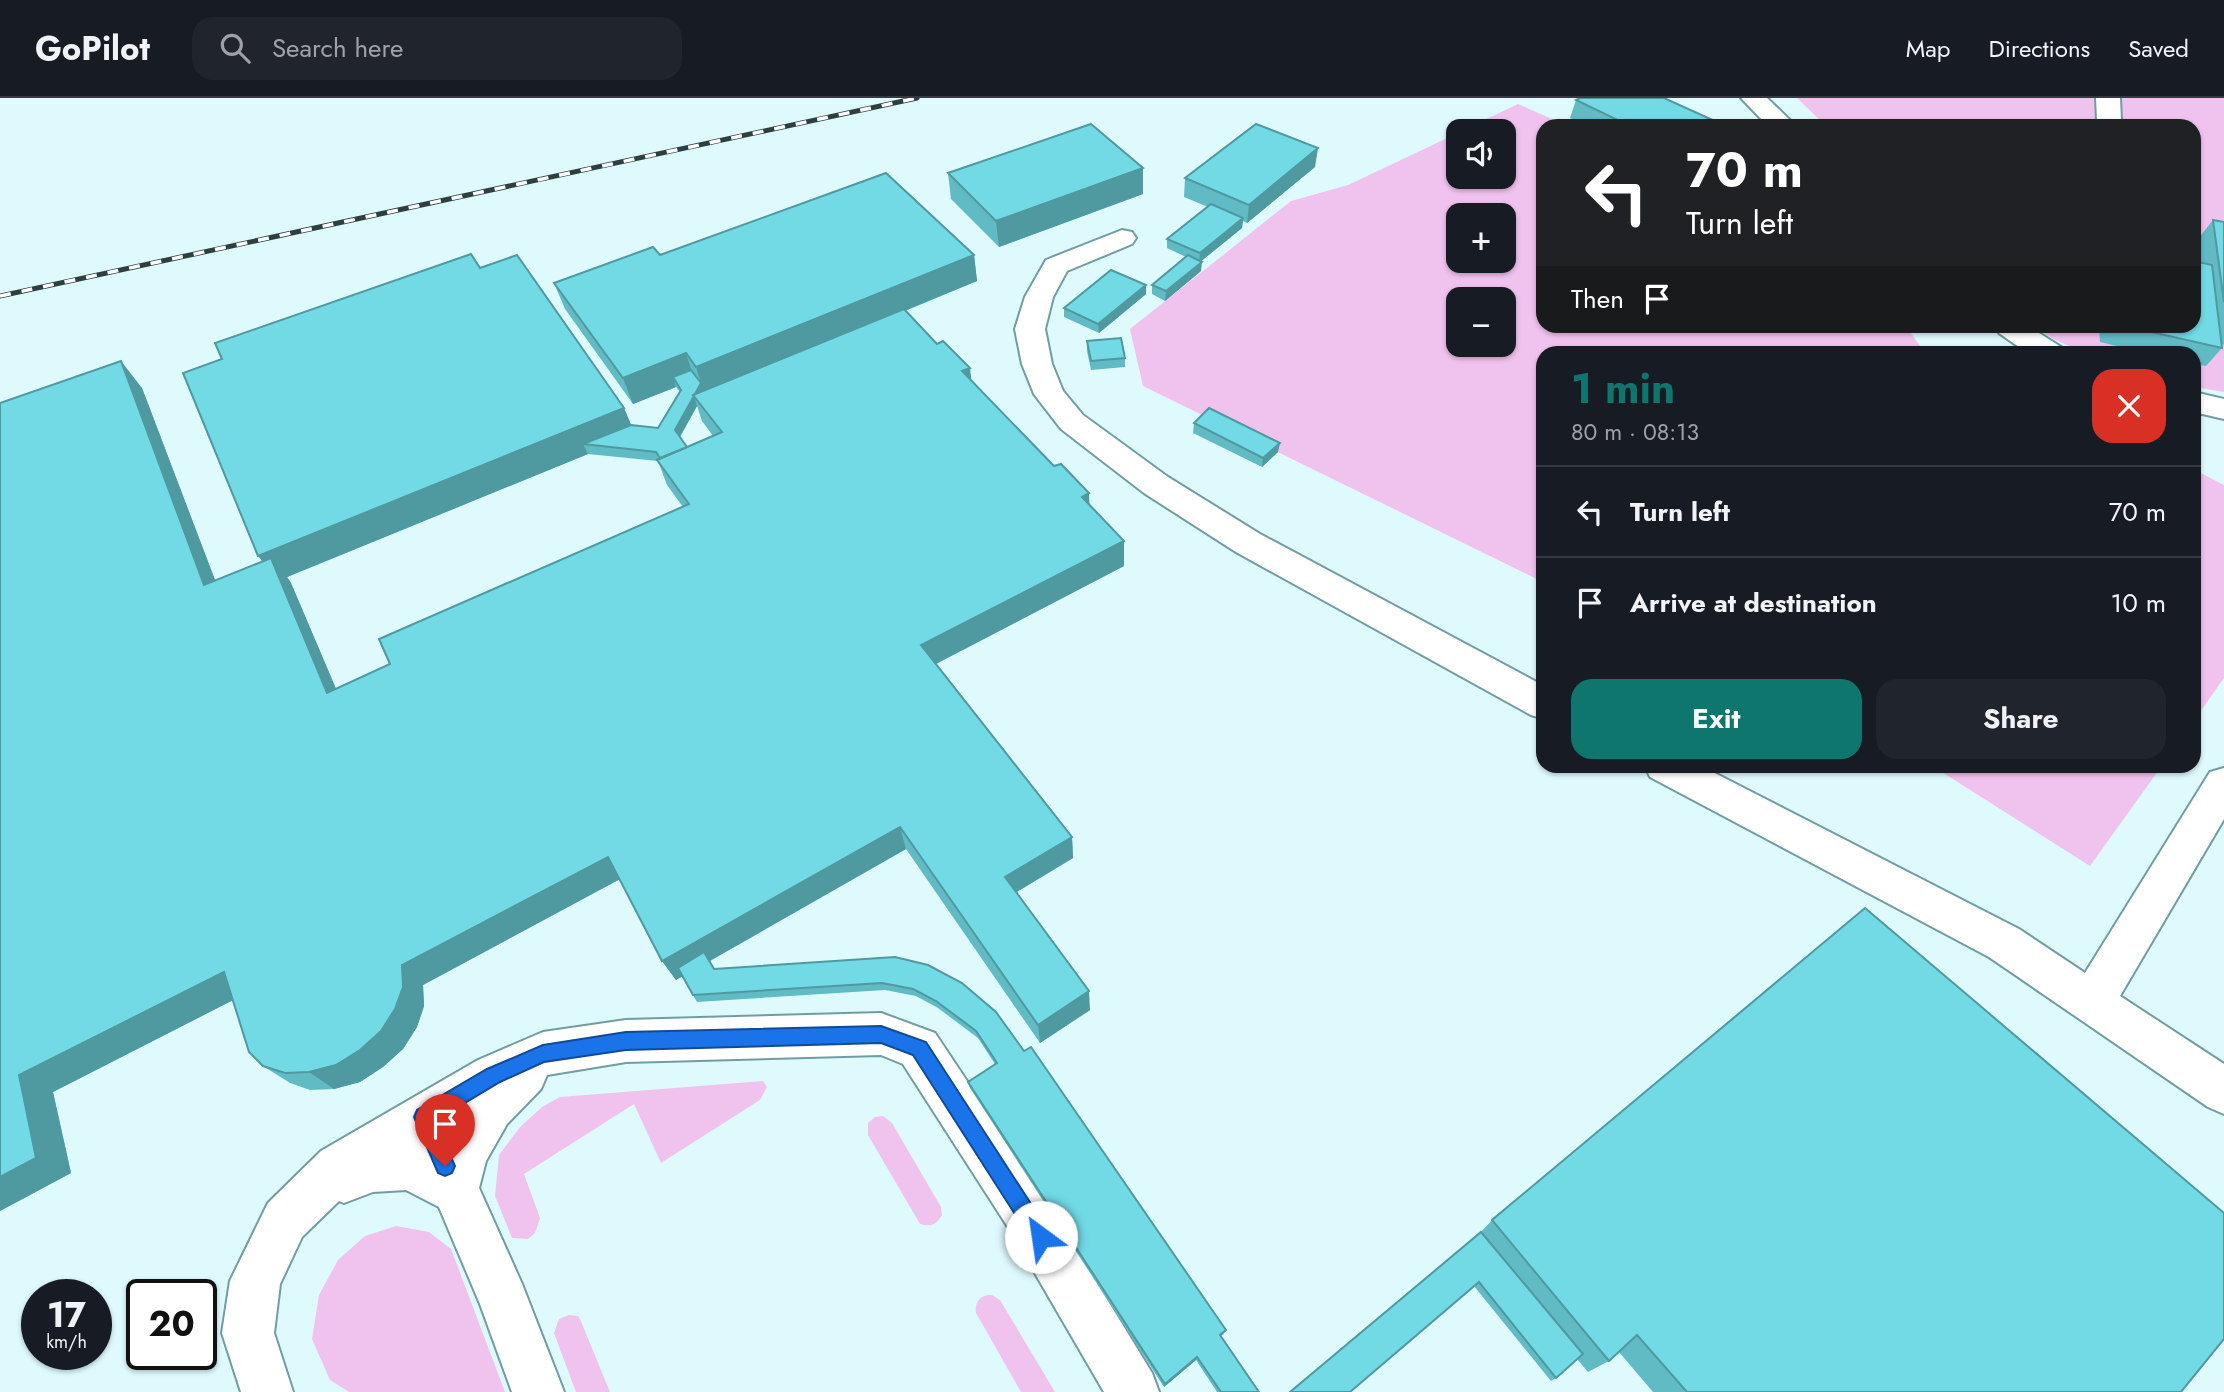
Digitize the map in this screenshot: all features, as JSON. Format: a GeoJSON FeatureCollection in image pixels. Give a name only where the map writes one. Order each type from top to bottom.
{"type":"FeatureCollection","features":[{"type":"Feature","properties":{"kind":"lane"},"geometry":{"type":"LineString","coordinates":[[1753,98],[1776,119]]}},
{"type":"Feature","properties":{"kind":"lane"},"geometry":{"type":"LineString","coordinates":[[2108,98],[2109,119]]}},
{"type":"Feature","properties":{"kind":"lane"},"geometry":{"type":"LineString","coordinates":[[1122,238],[1056,266],[1039,297],[1030,329],[1037,364],[1049,394],[1072,422],[1156,485],[1248,543],[1536,700]]}},
{"type":"Feature","properties":{"kind":"lane"},"geometry":{"type":"LineString","coordinates":[[2019,333],[2038,346]]}},
{"type":"Feature","properties":{"kind":"lane"},"geometry":{"type":"LineString","coordinates":[[2201,404],[2224,409]]}},
{"type":"Feature","properties":{"kind":"lane"},"geometry":{"type":"LineString","coordinates":[[1677,773],[2004,943],[2224,1091]]}},
{"type":"Feature","properties":{"kind":"lane"},"geometry":{"type":"LineString","coordinates":[[2092,1002],[2224,784]]}},
{"type":"Feature","properties":{"kind":"lane"},"geometry":{"type":"LineString","coordinates":[[267,1392],[248,1333],[255,1281],[285,1220],[338,1168],[494,1076],[543,1054],[626,1041],[881,1034],[919,1048],[1028,1215],[1133,1392]]}},
{"type":"Feature","properties":{"kind":"lane"},"geometry":{"type":"LineString","coordinates":[[455,1190],[464,1153],[491,1108],[543,1054]]}},
{"type":"Feature","properties":{"kind":"lane"},"geometry":{"type":"LineString","coordinates":[[424,1117],[504,1302],[538,1392]]}},
{"type":"Feature","properties":{"kind":"lane"},"geometry":{"type":"LineString","coordinates":[[318,1188],[373,1168],[409,1166],[455,1190]]}},
{"type":"Feature","properties":{"kind":"shaded area"},"geometry":{"type":"Polygon","coordinates":[[[1797,98],[2224,98],[2224,392],[2201,388],[2201,346],[2071,346],[2045,333],[2201,333],[2201,119],[1819,119],[1797,98]]]}},
{"type":"Feature","properties":{"kind":"shaded area"},"geometry":{"type":"Polygon","coordinates":[[[1518,104],[1552,119],[1536,119],[1536,333],[1911,333],[1920,346],[1536,346],[1536,579],[1143,386],[1130,329],[1291,201],[1348,185],[1446,139],[1446,189],[1516,189],[1516,119],[1486,119],[1518,104]]]}},
{"type":"Feature","properties":{"kind":"shaded area"},"geometry":{"type":"Polygon","coordinates":[[[2201,473],[2224,485],[2224,678],[2201,711],[2201,473]]]}},
{"type":"Feature","properties":{"kind":"shaded area"},"geometry":{"type":"Polygon","coordinates":[[[1943,773],[2157,773],[2090,866],[1943,773]]]}},
{"type":"Feature","properties":{"kind":"shaded area"},"geometry":{"type":"Polygon","coordinates":[[[763,1081],[767,1087],[760,1100],[661,1163],[634,1104],[524,1174],[540,1218],[535,1233],[528,1239],[512,1238],[495,1196],[499,1155],[520,1127],[542,1107],[560,1097],[763,1081]]]}},
{"type":"Feature","properties":{"kind":"shaded area"},"geometry":{"type":"Polygon","coordinates":[[[883,1116],[892,1123],[941,1207],[942,1215],[933,1224],[920,1224],[868,1135],[868,1123],[875,1117],[883,1116]]]}},
{"type":"Feature","properties":{"kind":"shaded area"},"geometry":{"type":"Polygon","coordinates":[[[396,1226],[429,1232],[451,1249],[505,1392],[349,1392],[330,1380],[312,1339],[319,1295],[338,1260],[365,1236],[396,1226]]]}},
{"type":"Feature","properties":{"kind":"shaded area"},"geometry":{"type":"Polygon","coordinates":[[[992,1295],[1000,1300],[1055,1392],[1021,1392],[976,1313],[979,1300],[992,1295]]]}},
{"type":"Feature","properties":{"kind":"shaded area"},"geometry":{"type":"Polygon","coordinates":[[[569,1315],[578,1316],[580,1319],[610,1392],[576,1392],[554,1333],[559,1319],[569,1315]]]}},
{"type":"Feature","properties":{"kind":"building"},"geometry":{"type":"Polygon","coordinates":[[[1664,98],[1710,119],[1615,119],[1576,100],[1664,98]]]}},
{"type":"Feature","properties":{"kind":"building"},"geometry":{"type":"Polygon","coordinates":[[[1091,124],[1143,168],[996,221],[948,173],[1091,124]]]}},
{"type":"Feature","properties":{"kind":"building"},"geometry":{"type":"Polygon","coordinates":[[[1256,124],[1318,148],[1249,205],[1185,178],[1256,124]]]}},
{"type":"Feature","properties":{"kind":"building"},"geometry":{"type":"Polygon","coordinates":[[[886,173],[974,255],[696,367],[686,353],[623,378],[554,283],[653,247],[660,255],[886,173]]]}},
{"type":"Feature","properties":{"kind":"building"},"geometry":{"type":"Polygon","coordinates":[[[1211,204],[1243,218],[1200,253],[1167,239],[1211,204]]]}},
{"type":"Feature","properties":{"kind":"building"},"geometry":{"type":"Polygon","coordinates":[[[2213,220],[2224,222],[2224,302],[2213,220]]]}},
{"type":"Feature","properties":{"kind":"building"},"geometry":{"type":"Polygon","coordinates":[[[471,254],[480,268],[517,255],[624,408],[258,556],[183,373],[222,359],[215,343],[471,254]]]}},
{"type":"Feature","properties":{"kind":"building"},"geometry":{"type":"Polygon","coordinates":[[[1188,255],[1202,262],[1166,291],[1152,285],[1188,255]]]}},
{"type":"Feature","properties":{"kind":"building"},"geometry":{"type":"Polygon","coordinates":[[[2201,263],[2212,265],[2222,348],[2156,333],[2201,333],[2201,263]]]}},
{"type":"Feature","properties":{"kind":"building"},"geometry":{"type":"Polygon","coordinates":[[[1111,270],[1146,285],[1098,324],[1064,308],[1111,270]]]}},
{"type":"Feature","properties":{"kind":"building"},"geometry":{"type":"Polygon","coordinates":[[[904,309],[937,344],[943,341],[970,368],[962,371],[1054,466],[1061,464],[1089,493],[1082,497],[1124,541],[921,645],[1072,837],[1005,877],[1089,991],[1038,1025],[900,827],[662,961],[608,857],[402,965],[403,987],[395,1009],[381,1031],[360,1050],[336,1065],[309,1072],[285,1073],[263,1066],[249,1052],[224,972],[19,1075],[36,1158],[0,1177],[0,403],[121,361],[204,585],[271,558],[327,693],[390,664],[379,639],[689,504],[657,460],[722,432],[693,395],[904,309]]]}},
{"type":"Feature","properties":{"kind":"building"},"geometry":{"type":"Polygon","coordinates":[[[1121,338],[1125,358],[1091,361],[1087,341],[1121,338]]]}},
{"type":"Feature","properties":{"kind":"building"},"geometry":{"type":"Polygon","coordinates":[[[691,370],[701,383],[675,430],[687,447],[660,458],[656,452],[583,444],[631,425],[658,428],[681,390],[673,377],[691,370]]]}},
{"type":"Feature","properties":{"kind":"building"},"geometry":{"type":"Polygon","coordinates":[[[1209,408],[1280,443],[1263,458],[1194,423],[1209,408]]]}},
{"type":"Feature","properties":{"kind":"building"},"geometry":{"type":"Polygon","coordinates":[[[1865,908],[2224,1213],[2224,1339],[2181,1392],[1687,1392],[1637,1335],[1609,1361],[1492,1220],[1865,908]]]}},
{"type":"Feature","properties":{"kind":"building"},"geometry":{"type":"Polygon","coordinates":[[[704,952],[714,969],[895,957],[928,965],[962,983],[996,1012],[1024,1051],[1031,1047],[1226,1330],[1220,1335],[1259,1392],[1221,1392],[1197,1357],[1165,1384],[968,1082],[997,1063],[976,1031],[936,1001],[913,989],[882,983],[693,995],[678,968],[704,952]]]}},
{"type":"Feature","properties":{"kind":"building"},"geometry":{"type":"Polygon","coordinates":[[[1481,1232],[1583,1354],[1556,1378],[1479,1282],[1350,1392],[1290,1392],[1481,1232]]]}},
{"type":"Feature","properties":{"kind":"railway"},"geometry":{"type":"LineString","coordinates":[[0,296],[917,98]]}},
{"type":"Feature","properties":{"kind":"route"},"geometry":{"type":"LineString","coordinates":[[445,1166],[424,1117],[494,1076],[543,1054],[626,1041],[881,1034],[919,1048],[1041,1237]]}}]}
